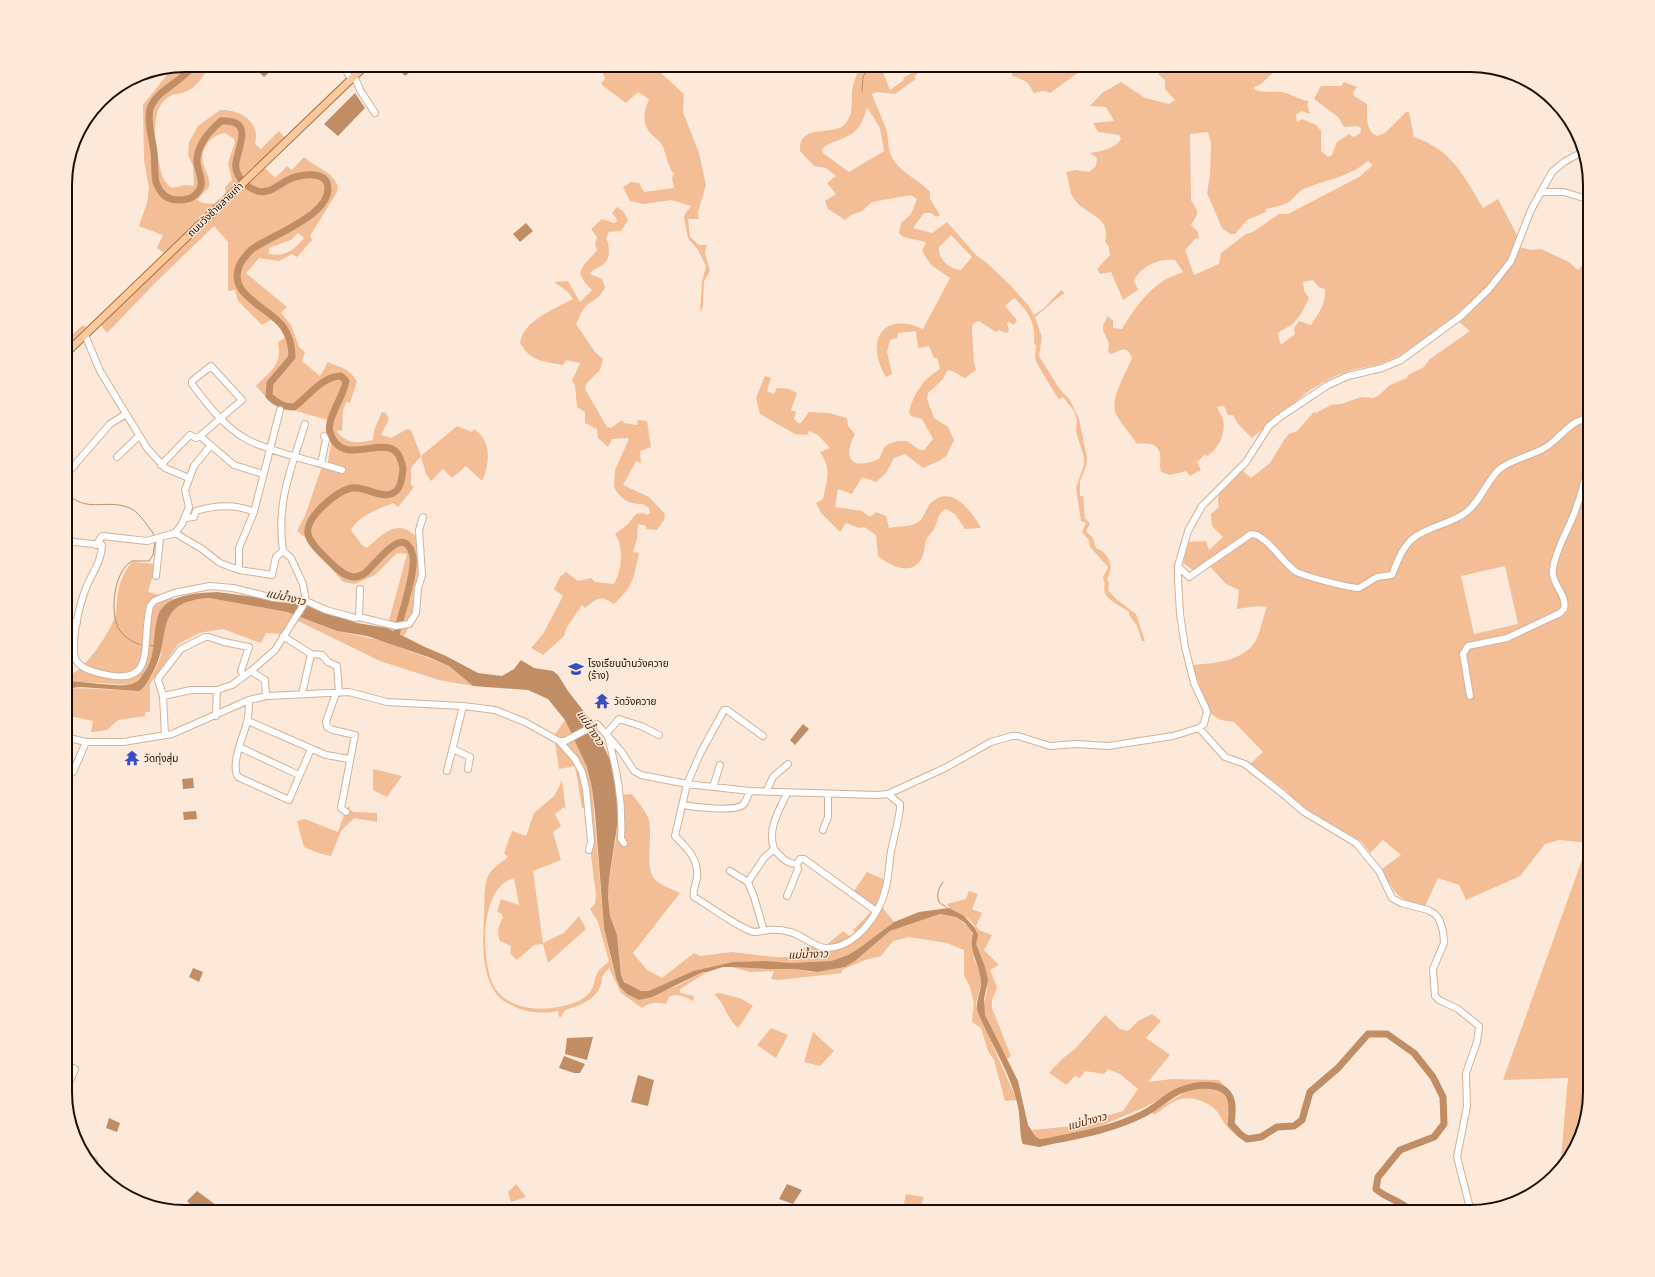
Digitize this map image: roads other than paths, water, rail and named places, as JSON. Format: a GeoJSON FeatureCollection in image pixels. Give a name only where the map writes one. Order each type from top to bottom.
{"type":"FeatureCollection","features":[{"type":"Feature","properties":{"kind":"main road","name":"ถนนวังซ้ายสายเก่า"},"geometry":{"type":"LineString","coordinates":[[72,347],[359,72]]}},
{"type":"Feature","properties":{"kind":"street"},"geometry":{"type":"LineString","coordinates":[[348,72],[375,113]]}},
{"type":"Feature","properties":{"kind":"street"},"geometry":{"type":"LineString","coordinates":[[562,741],[597,724],[607,733],[634,771],[641,775],[687,784],[750,791],[828,794],[888,794],[945,768],[991,742],[1012,736],[1018,736],[1050,746],[1076,744],[1108,746],[1173,736],[1199,728],[1204,724],[1207,710],[1194,683],[1186,647],[1180,614],[1178,566],[1188,531],[1202,506],[1220,486],[1246,462],[1269,426],[1298,404],[1328,385],[1348,376],[1382,368],[1401,360],[1461,316],[1489,289],[1511,261],[1519,236],[1552,172],[1564,162],[1578,154]]}},
{"type":"Feature","properties":{"kind":"street"},"geometry":{"type":"LineString","coordinates":[[1541,192],[1564,192],[1583,198]]}},
{"type":"Feature","properties":{"kind":"street"},"geometry":{"type":"LineString","coordinates":[[85,335],[100,371],[139,436],[161,465],[189,478]]}},
{"type":"Feature","properties":{"kind":"street"},"geometry":{"type":"LineString","coordinates":[[161,465],[190,435],[196,438],[200,436],[221,418],[242,400],[213,367],[209,366],[192,381],[192,384],[221,418],[248,440],[342,470]]}},
{"type":"Feature","properties":{"kind":"street"},"geometry":{"type":"LineString","coordinates":[[239,570],[239,548],[254,512],[280,410]]}},
{"type":"Feature","properties":{"kind":"street"},"geometry":{"type":"LineString","coordinates":[[72,468],[102,433],[126,414]]}},
{"type":"Feature","properties":{"kind":"street"},"geometry":{"type":"LineString","coordinates":[[1178,566],[1189,577],[1251,534],[1255,534],[1263,538],[1298,573],[1359,588],[1377,577],[1392,575],[1400,555],[1415,537],[1465,513],[1481,497],[1499,469],[1547,448],[1572,425],[1583,419]]}},
{"type":"Feature","properties":{"kind":"street"},"geometry":{"type":"LineString","coordinates":[[163,696],[191,690],[217,690],[232,685],[275,650],[305,602],[303,584],[291,558],[283,551],[280,530],[282,502],[305,424]]}},
{"type":"Feature","properties":{"kind":"street"},"geometry":{"type":"LineString","coordinates":[[117,457],[139,436]]}},
{"type":"Feature","properties":{"kind":"street"},"geometry":{"type":"LineString","coordinates":[[200,436],[239,468],[263,474]]}},
{"type":"Feature","properties":{"kind":"street"},"geometry":{"type":"LineString","coordinates":[[321,464],[326,440],[324,436]]}},
{"type":"Feature","properties":{"kind":"street"},"geometry":{"type":"LineString","coordinates":[[96,545],[102,536],[131,540],[156,539],[175,533],[185,518],[189,507],[184,494],[189,478],[195,463],[210,445]]}},
{"type":"Feature","properties":{"kind":"street"},"geometry":{"type":"LineString","coordinates":[[1470,696],[1463,654],[1468,646],[1516,634],[1560,613],[1564,609],[1564,602],[1554,580],[1552,570],[1579,501],[1583,486]]}},
{"type":"Feature","properties":{"kind":"street"},"geometry":{"type":"LineString","coordinates":[[185,518],[194,517],[196,511],[210,508],[238,506],[254,512]]}},
{"type":"Feature","properties":{"kind":"street"},"geometry":{"type":"LineString","coordinates":[[72,542],[102,545],[101,556],[86,589],[78,622],[75,656],[81,666],[88,670],[128,678],[136,673],[145,656],[150,606],[154,601],[174,593],[210,586],[233,588],[274,598],[305,602],[326,610],[355,618],[396,626],[412,622],[416,613],[418,588],[422,576],[419,530],[423,517]]}},
{"type":"Feature","properties":{"kind":"street"},"geometry":{"type":"LineString","coordinates":[[175,533],[202,549],[220,563],[239,570],[272,575],[276,557],[283,551]]}},
{"type":"Feature","properties":{"kind":"street"},"geometry":{"type":"LineString","coordinates":[[156,539],[156,576]]}},
{"type":"Feature","properties":{"kind":"street"},"geometry":{"type":"LineString","coordinates":[[359,618],[360,589]]}},
{"type":"Feature","properties":{"kind":"street"},"geometry":{"type":"LineString","coordinates":[[72,621],[78,622]]}},
{"type":"Feature","properties":{"kind":"street"},"geometry":{"type":"LineString","coordinates":[[283,636],[311,654],[322,655],[328,662],[337,666],[338,693],[326,722],[327,727],[333,730],[354,735],[341,808],[346,812]]}},
{"type":"Feature","properties":{"kind":"street"},"geometry":{"type":"LineString","coordinates":[[165,735],[163,696],[158,680],[159,676],[181,648],[207,637],[249,647],[241,671],[244,676]]}},
{"type":"Feature","properties":{"kind":"street"},"geometry":{"type":"LineString","coordinates":[[302,694],[311,654]]}},
{"type":"Feature","properties":{"kind":"street"},"geometry":{"type":"LineString","coordinates":[[251,671],[265,680],[266,696]]}},
{"type":"Feature","properties":{"kind":"street"},"geometry":{"type":"LineString","coordinates":[[216,716],[217,690]]}},
{"type":"Feature","properties":{"kind":"street"},"geometry":{"type":"LineString","coordinates":[[72,739],[86,742],[123,742],[165,735],[216,716],[250,700],[266,696],[349,692],[387,702],[463,706],[495,710],[525,722],[562,741],[578,763],[585,782],[591,841],[589,850]]}},
{"type":"Feature","properties":{"kind":"street"},"geometry":{"type":"LineString","coordinates":[[250,700],[248,721],[239,747],[236,768],[238,777],[289,800],[311,749]]}},
{"type":"Feature","properties":{"kind":"street"},"geometry":{"type":"LineString","coordinates":[[447,771],[463,706]]}},
{"type":"Feature","properties":{"kind":"street"},"geometry":{"type":"LineString","coordinates":[[762,736],[727,710],[724,710],[701,752],[687,784],[675,836],[694,856],[697,876],[692,894],[753,932],[764,930],[791,932],[819,947],[828,948],[842,946],[852,941],[862,931],[883,898],[886,886],[900,809],[900,804],[888,794]]}},
{"type":"Feature","properties":{"kind":"street"},"geometry":{"type":"LineString","coordinates":[[607,733],[619,719],[641,726],[659,735]]}},
{"type":"Feature","properties":{"kind":"street"},"geometry":{"type":"LineString","coordinates":[[248,721],[326,755],[349,759]]}},
{"type":"Feature","properties":{"kind":"street"},"geometry":{"type":"LineString","coordinates":[[1199,728],[1224,757],[1245,764],[1304,812],[1356,843],[1379,871],[1392,898],[1401,903],[1428,910],[1439,919],[1443,930],[1444,943],[1432,969],[1436,996],[1439,1000],[1458,1009],[1479,1026],[1477,1042],[1466,1073],[1467,1106],[1457,1157],[1469,1205]]}},
{"type":"Feature","properties":{"kind":"street"},"geometry":{"type":"LineString","coordinates":[[607,733],[619,780],[622,839],[624,843]]}},
{"type":"Feature","properties":{"kind":"street"},"geometry":{"type":"LineString","coordinates":[[72,773],[86,742]]}},
{"type":"Feature","properties":{"kind":"street"},"geometry":{"type":"LineString","coordinates":[[239,747],[299,775]]}},
{"type":"Feature","properties":{"kind":"street"},"geometry":{"type":"LineString","coordinates":[[453,749],[470,757],[468,769]]}},
{"type":"Feature","properties":{"kind":"street"},"geometry":{"type":"LineString","coordinates":[[766,792],[773,777],[788,764]]}},
{"type":"Feature","properties":{"kind":"street"},"geometry":{"type":"LineString","coordinates":[[713,787],[720,765]]}},
{"type":"Feature","properties":{"kind":"street"},"geometry":{"type":"LineString","coordinates":[[682,805],[705,808],[738,807],[744,803],[750,791]]}},
{"type":"Feature","properties":{"kind":"street"},"geometry":{"type":"LineString","coordinates":[[787,793],[773,825],[771,838],[774,849],[781,858],[797,864]]}},
{"type":"Feature","properties":{"kind":"street"},"geometry":{"type":"LineString","coordinates":[[823,830],[828,817],[828,794]]}},
{"type":"Feature","properties":{"kind":"street"},"geometry":{"type":"LineString","coordinates":[[748,882],[764,858],[774,849]]}},
{"type":"Feature","properties":{"kind":"street"},"geometry":{"type":"LineString","coordinates":[[787,896],[798,869],[797,864],[800,859],[804,859],[876,910]]}},
{"type":"Feature","properties":{"kind":"street"},"geometry":{"type":"LineString","coordinates":[[730,871],[748,882],[764,930]]}},
{"type":"Feature","properties":{"kind":"street"},"geometry":{"type":"LineString","coordinates":[[72,1068],[75,1069],[72,1076]]}},
{"type":"Feature","properties":{"kind":"water"},"geometry":{"type":"Polygon","coordinates":[[[259,72],[269,72],[264,77],[259,72]]]}},
{"type":"Feature","properties":{"kind":"water"},"geometry":{"type":"Polygon","coordinates":[[[401,72],[410,72],[405,76],[401,72]]]}},
{"type":"Feature","properties":{"kind":"water"},"geometry":{"type":"Polygon","coordinates":[[[355,93],[365,108],[338,136],[324,124],[355,93]]]}},
{"type":"Feature","properties":{"kind":"water"},"geometry":{"type":"Polygon","coordinates":[[[526,223],[533,231],[520,242],[513,234],[526,223]]]}},
{"type":"Feature","properties":{"kind":"water"},"geometry":{"type":"Polygon","coordinates":[[[217,592],[299,603],[357,623],[387,628],[478,673],[502,676],[514,669],[521,660],[534,668],[553,671],[558,675],[568,691],[592,722],[612,764],[618,795],[618,820],[609,879],[608,897],[610,916],[617,935],[621,975],[624,982],[641,991],[649,991],[693,971],[733,962],[766,961],[791,963],[831,961],[848,955],[858,949],[894,922],[919,912],[949,908],[964,916],[975,928],[978,935],[976,944],[985,967],[988,980],[984,999],[985,1015],[1018,1081],[1028,1125],[1036,1137],[1042,1140],[1046,1139],[1047,1145],[1039,1147],[1023,1144],[1022,1142],[1019,1111],[1011,1083],[977,1010],[981,982],[972,946],[973,933],[965,923],[956,917],[940,914],[890,931],[855,961],[845,967],[817,972],[794,969],[723,967],[703,972],[652,997],[639,1000],[627,994],[620,987],[616,978],[604,928],[595,813],[592,788],[587,767],[565,720],[548,699],[528,690],[473,686],[449,666],[428,657],[367,636],[337,631],[287,612],[209,598],[191,601],[178,606],[171,614],[158,660],[148,681],[139,691],[80,687],[72,688],[72,682],[127,685],[138,680],[142,676],[150,661],[154,646],[156,624],[162,609],[175,599],[201,593],[217,592]]]}},
{"type":"Feature","properties":{"kind":"water"},"geometry":{"type":"Polygon","coordinates":[[[803,724],[809,729],[795,745],[790,740],[803,724]]]}},
{"type":"Feature","properties":{"kind":"water"},"geometry":{"type":"Polygon","coordinates":[[[193,778],[194,788],[183,789],[182,779],[193,778]]]}},
{"type":"Feature","properties":{"kind":"water"},"geometry":{"type":"Polygon","coordinates":[[[196,811],[197,819],[184,820],[183,812],[196,811]]]}},
{"type":"Feature","properties":{"kind":"water"},"geometry":{"type":"Polygon","coordinates":[[[193,968],[203,972],[199,982],[189,977],[193,968]]]}},
{"type":"Feature","properties":{"kind":"water"},"geometry":{"type":"Polygon","coordinates":[[[593,1037],[587,1060],[565,1054],[567,1038],[593,1037]]]}},
{"type":"Feature","properties":{"kind":"water"},"geometry":{"type":"Polygon","coordinates":[[[564,1056],[585,1064],[580,1073],[574,1073],[559,1068],[564,1056]]]}},
{"type":"Feature","properties":{"kind":"water"},"geometry":{"type":"Polygon","coordinates":[[[638,1075],[654,1080],[648,1106],[631,1102],[638,1075]]]}},
{"type":"Feature","properties":{"kind":"water"},"geometry":{"type":"Polygon","coordinates":[[[109,1118],[120,1123],[117,1132],[106,1128],[109,1118]]]}},
{"type":"Feature","properties":{"kind":"water"},"geometry":{"type":"Polygon","coordinates":[[[787,1184],[802,1190],[793,1204],[779,1199],[787,1184]]]}},
{"type":"Feature","properties":{"kind":"water"},"geometry":{"type":"Polygon","coordinates":[[[197,1191],[216,1205],[191,1205],[187,1201],[197,1191]]]}},
{"type":"Feature","properties":{"kind":"waterway"},"geometry":{"type":"LineString","coordinates":[[188,72],[157,97],[150,109],[149,114],[149,125],[154,152],[155,179],[160,191],[164,195],[171,199],[183,200],[192,197],[199,190],[201,181],[197,163],[198,152],[206,137],[221,121],[231,121],[238,124],[241,129],[242,134],[236,166],[238,175],[247,186],[256,191],[262,192],[272,189],[292,178],[303,175],[320,176],[327,183],[327,194],[322,205],[299,223],[251,250],[240,264],[237,275],[239,285],[244,293],[278,321],[286,331],[290,342],[292,357],[270,383],[269,396],[280,404],[294,407],[321,383],[328,379],[341,376],[346,381],[345,387],[329,427],[336,443],[344,449],[355,450],[386,447],[394,450],[400,458],[403,469],[401,483],[399,488],[392,494],[381,494],[357,488],[345,490],[323,506],[316,513],[308,527],[309,538],[320,553],[343,573],[353,577],[364,574],[382,555],[397,544],[404,542],[409,546],[413,557],[412,574],[395,639]]}},
{"type":"Feature","properties":{"kind":"waterway"},"geometry":{"type":"LineString","coordinates":[[862,92],[863,77],[866,72]]}},
{"type":"Feature","properties":{"kind":"waterway"},"geometry":{"type":"LineString","coordinates":[[72,498],[88,504],[111,504],[127,507],[135,511],[142,518],[153,533],[154,537]]}},
{"type":"Feature","properties":{"kind":"waterway"},"geometry":{"type":"LineString","coordinates":[[143,645],[130,640],[120,630],[116,622],[114,597],[118,580],[126,566],[132,561],[149,561],[153,555],[155,542]]}},
{"type":"Feature","properties":{"kind":"waterway"},"geometry":{"type":"LineString","coordinates":[[148,645],[155,646]]}},
{"type":"Feature","properties":{"kind":"waterway"},"geometry":{"type":"LineString","coordinates":[[943,882],[938,891],[938,899],[939,902],[947,908]]}},
{"type":"Feature","properties":{"kind":"waterway","name":"แม่น้ำงาว"},"geometry":{"type":"LineString","coordinates":[[1037,1142],[1040,1143],[1079,1135],[1131,1120],[1147,1112],[1169,1096],[1179,1091],[1202,1085],[1209,1085],[1223,1089],[1228,1094],[1232,1104],[1231,1124],[1240,1134],[1247,1139],[1261,1137],[1277,1127],[1294,1126],[1302,1120],[1310,1092],[1338,1068],[1368,1034],[1387,1034],[1414,1053],[1433,1077],[1443,1097],[1444,1124],[1434,1137],[1400,1150],[1378,1177],[1376,1189],[1404,1205]]}},
{"type":"Feature","properties":{"kind":"place","name":"โรงเรียนบ้านวังควาย (ร้าง)"},"geometry":{"type":"Point","coordinates":[576,669]}},
{"type":"Feature","properties":{"kind":"place","name":"วัดวังควาย"},"geometry":{"type":"Point","coordinates":[602,701]}},
{"type":"Feature","properties":{"kind":"place","name":"วัดทุ่งสุ่ม"},"geometry":{"type":"Point","coordinates":[132,758]}}]}
